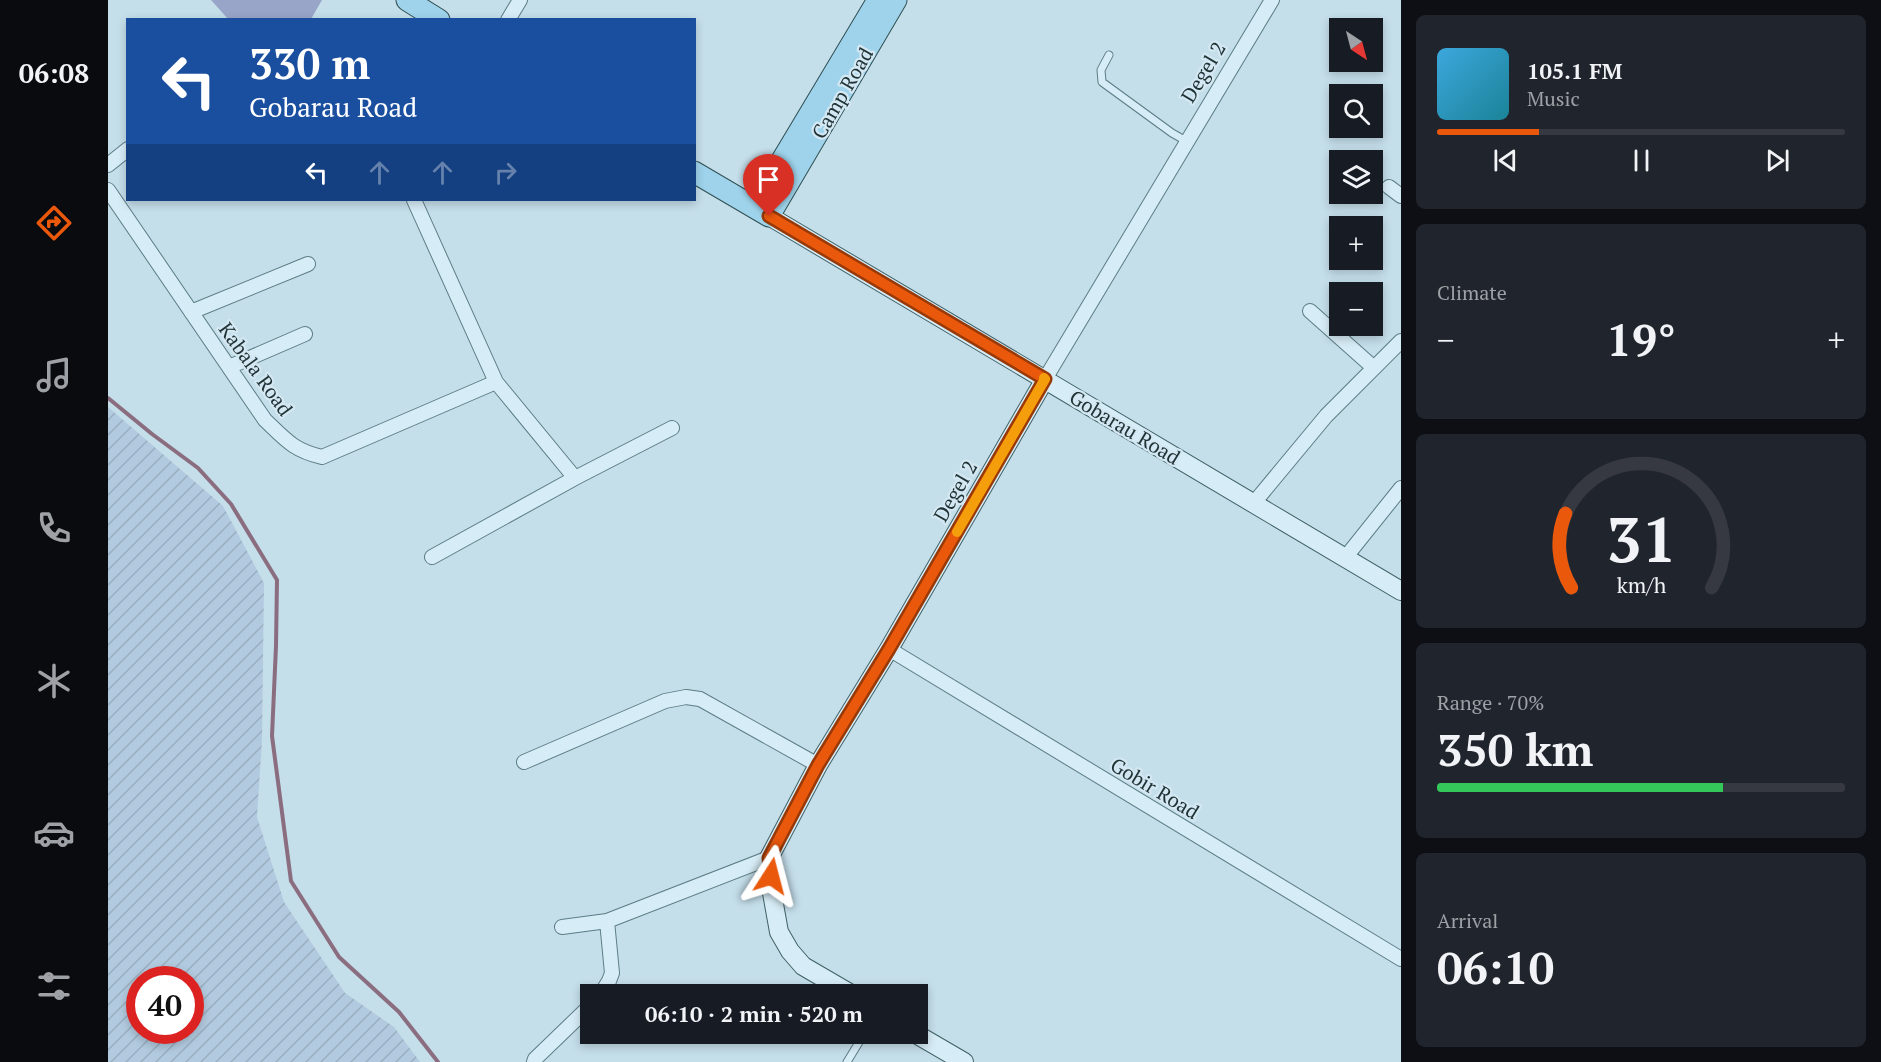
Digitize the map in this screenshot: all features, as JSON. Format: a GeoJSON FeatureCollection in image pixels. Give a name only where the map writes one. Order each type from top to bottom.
{"type":"FeatureCollection","features":[{"type":"Feature","properties":{"kind":"main road"},"geometry":{"type":"LineString","coordinates":[[407,0],[436,18]]}},
{"type":"Feature","properties":{"kind":"main road","name":"Camp Road"},"geometry":{"type":"LineString","coordinates":[[797,154],[878,0]]}},
{"type":"Feature","properties":{"kind":"main road","name":"Camp Road"},"geometry":{"type":"LineString","coordinates":[[761,212],[896,0]]}},
{"type":"Feature","properties":{"kind":"main road","name":"Gobarau Road"},"geometry":{"type":"LineString","coordinates":[[696,173],[761,212]]}},
{"type":"Feature","properties":{"kind":"street"},"geometry":{"type":"LineString","coordinates":[[509,18],[520,0]]}},
{"type":"Feature","properties":{"kind":"street","name":"Degel 2"},"geometry":{"type":"LineString","coordinates":[[769,858],[818,765],[889,649],[1045,379],[1272,0]]}},
{"type":"Feature","properties":{"kind":"street"},"geometry":{"type":"LineString","coordinates":[[108,165],[126,151]]}},
{"type":"Feature","properties":{"kind":"street"},"geometry":{"type":"LineString","coordinates":[[1389,187],[1401,196]]}},
{"type":"Feature","properties":{"kind":"street","name":"Kabala Road"},"geometry":{"type":"LineString","coordinates":[[108,190],[265,420],[291,445],[322,457],[496,382]]}},
{"type":"Feature","properties":{"kind":"street"},"geometry":{"type":"LineString","coordinates":[[414,201],[496,382],[575,478]]}},
{"type":"Feature","properties":{"kind":"street","name":"Gobarau Road"},"geometry":{"type":"LineString","coordinates":[[761,212],[1401,591]]}},
{"type":"Feature","properties":{"kind":"street"},"geometry":{"type":"LineString","coordinates":[[191,312],[308,264]]}},
{"type":"Feature","properties":{"kind":"street"},"geometry":{"type":"LineString","coordinates":[[1310,310],[1374,368]]}},
{"type":"Feature","properties":{"kind":"street"},"geometry":{"type":"LineString","coordinates":[[229,368],[305,334]]}},
{"type":"Feature","properties":{"kind":"street"},"geometry":{"type":"LineString","coordinates":[[1253,504],[1326,416],[1401,341]]}},
{"type":"Feature","properties":{"kind":"street"},"geometry":{"type":"LineString","coordinates":[[432,557],[575,478],[672,428]]}},
{"type":"Feature","properties":{"kind":"street"},"geometry":{"type":"LineString","coordinates":[[1345,558],[1401,488]]}},
{"type":"Feature","properties":{"kind":"street","name":"Gobir Road"},"geometry":{"type":"LineString","coordinates":[[889,649],[1401,959]]}},
{"type":"Feature","properties":{"kind":"street"},"geometry":{"type":"LineString","coordinates":[[524,762],[665,701],[686,697],[700,699],[818,765]]}},
{"type":"Feature","properties":{"kind":"street"},"geometry":{"type":"LineString","coordinates":[[562,927],[607,921],[769,858],[779,932],[790,951],[803,966],[834,984]]}},
{"type":"Feature","properties":{"kind":"street"},"geometry":{"type":"LineString","coordinates":[[607,921],[612,973],[607,984]]}},
{"type":"Feature","properties":{"kind":"street"},"geometry":{"type":"LineString","coordinates":[[534,1062],[580,1016]]}},
{"type":"Feature","properties":{"kind":"street"},"geometry":{"type":"LineString","coordinates":[[928,1041],[964,1062]]}},
{"type":"Feature","properties":{"kind":"lane"},"geometry":{"type":"LineString","coordinates":[[1109,55],[1101,70],[1102,82],[1188,142]]}},
{"type":"Feature","properties":{"kind":"lane"},"geometry":{"type":"LineString","coordinates":[[847,1062],[858,1044]]}},
{"type":"Feature","properties":{"kind":"shaded area"},"geometry":{"type":"Polygon","coordinates":[[[211,0],[322,0],[312,18],[227,18],[211,0]]]}},
{"type":"Feature","properties":{"kind":"shaded area"},"geometry":{"type":"Polygon","coordinates":[[[108,407],[223,506],[264,583],[262,740],[257,817],[284,902],[345,993],[394,1027],[420,1062],[108,1062],[108,407]]]}},
{"type":"Feature","properties":{"kind":"waterway"},"geometry":{"type":"LineString","coordinates":[[108,398],[198,468],[231,504],[277,580],[272,736],[291,881],[339,957],[399,1012],[438,1062]]}},
{"type":"Feature","properties":{"kind":"slow traffic"},"geometry":{"type":"LineString","coordinates":[[957,532],[1044,378]]}},
{"type":"Feature","properties":{"kind":"route"},"geometry":{"type":"LineString","coordinates":[[769,216],[1045,379],[889,649],[818,765],[769,858],[771,876]]}}]}
